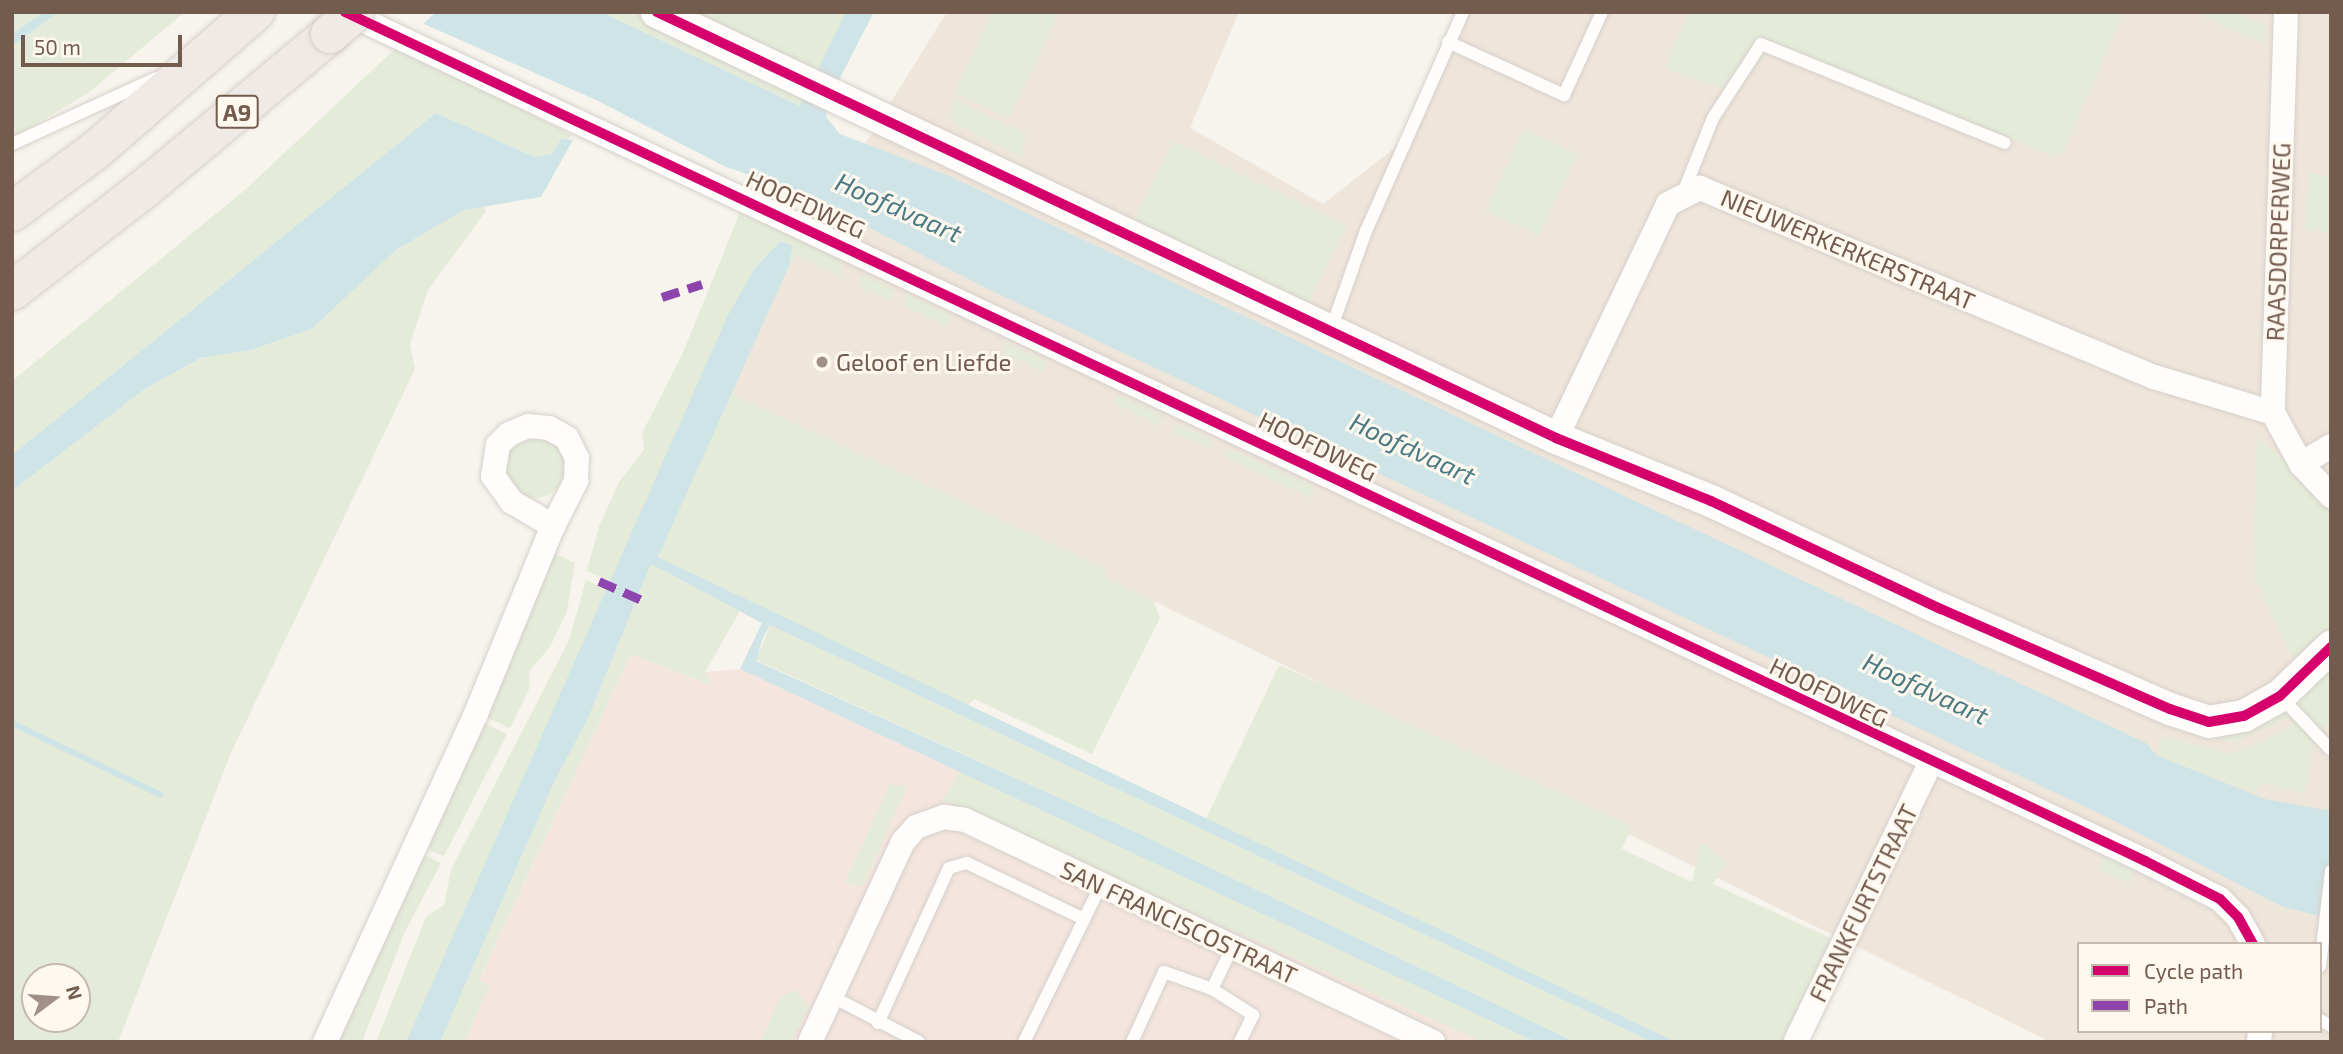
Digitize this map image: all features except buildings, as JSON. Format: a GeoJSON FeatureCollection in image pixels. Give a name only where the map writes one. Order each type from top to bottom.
{"type":"FeatureCollection","features":[{"type":"Feature","properties":{"kind":"highway","name":"A9"},"geometry":{"type":"LineString","coordinates":[[12,212],[96,150],[255,12]]}},
{"type":"Feature","properties":{"kind":"highway","name":"A9"},"geometry":{"type":"LineString","coordinates":[[12,291],[144,189],[344,20]]}},
{"type":"Feature","properties":{"kind":"highway","name":"A9"},"geometry":{"type":"LineString","coordinates":[[12,315],[144,189]]}},
{"type":"Feature","properties":{"kind":"street"},"geometry":{"type":"LineString","coordinates":[[657,12],[1556,438],[1711,501],[1941,609],[2170,709],[2209,722],[2244,716],[2280,696],[2331,647]]}},
{"type":"Feature","properties":{"kind":"street","name":"RAASDORPERWEG"},"geometry":{"type":"LineString","coordinates":[[2273,413],[2286,12]]}},
{"type":"Feature","properties":{"kind":"street","name":"HOOFDWEG"},"geometry":{"type":"LineString","coordinates":[[344,20],[1205,415],[1930,764],[2220,899],[2238,917],[2252,942]]}},
{"type":"Feature","properties":{"kind":"street","name":"NIEUWERKERKERSTRAAT"},"geometry":{"type":"LineString","coordinates":[[1683,193],[1700,188],[2154,377],[2273,413]]}},
{"type":"Feature","properties":{"kind":"street"},"geometry":{"type":"LineString","coordinates":[[1556,438],[1668,204],[1683,193]]}},
{"type":"Feature","properties":{"kind":"street"},"geometry":{"type":"LineString","coordinates":[[2273,413],[2301,464],[2331,496]]}},
{"type":"Feature","properties":{"kind":"street"},"geometry":{"type":"LineString","coordinates":[[2301,464],[2331,446]]}},
{"type":"Feature","properties":{"kind":"street"},"geometry":{"type":"LineString","coordinates":[[324,1042],[475,716],[552,526]]}},
{"type":"Feature","properties":{"kind":"street","name":"FRANKFURTSTRAAT"},"geometry":{"type":"LineString","coordinates":[[1796,1041],[1930,764]]}},
{"type":"Feature","properties":{"kind":"street","name":"SAN FRANCISCOSTRAAT"},"geometry":{"type":"LineString","coordinates":[[831,996],[909,833],[923,823],[944,817],[965,820],[1233,948],[1405,1036],[1433,1042]]}},
{"type":"Feature","properties":{"kind":"street"},"geometry":{"type":"LineString","coordinates":[[810,1042],[831,996]]}},
{"type":"Feature","properties":{"kind":"lane"},"geometry":{"type":"LineString","coordinates":[[1330,332],[1366,231],[1463,12]]}},
{"type":"Feature","properties":{"kind":"lane"},"geometry":{"type":"LineString","coordinates":[[1448,42],[1558,96],[1564,95],[1602,12]]}},
{"type":"Feature","properties":{"kind":"lane"},"geometry":{"type":"LineString","coordinates":[[1683,193],[1713,118],[1761,44],[2005,143]]}},
{"type":"Feature","properties":{"kind":"lane"},"geometry":{"type":"LineString","coordinates":[[12,144],[199,61]]}},
{"type":"Feature","properties":{"kind":"lane"},"geometry":{"type":"LineString","coordinates":[[2280,696],[2331,750]]}},
{"type":"Feature","properties":{"kind":"lane"},"geometry":{"type":"LineString","coordinates":[[878,1023],[949,868],[967,863],[1084,919]]}},
{"type":"Feature","properties":{"kind":"lane"},"geometry":{"type":"LineString","coordinates":[[2322,947],[2331,871]]}},
{"type":"Feature","properties":{"kind":"lane"},"geometry":{"type":"LineString","coordinates":[[1024,1042],[1101,885]]}},
{"type":"Feature","properties":{"kind":"lane"},"geometry":{"type":"LineString","coordinates":[[1212,989],[1233,948]]}},
{"type":"Feature","properties":{"kind":"lane"},"geometry":{"type":"LineString","coordinates":[[1132,1042],[1164,972],[1212,989],[1253,1015],[1240,1042]]}},
{"type":"Feature","properties":{"kind":"lane"},"geometry":{"type":"LineString","coordinates":[[831,996],[878,1023],[919,1042]]}},
{"type":"Feature","properties":{"kind":"shaded area"},"geometry":{"type":"Polygon","coordinates":[[[947,12],[1239,12],[1190,128],[1323,204],[1415,132],[1466,12],[2331,12],[2331,1042],[2051,1042],[730,393],[789,266],[947,12]]]}},
{"type":"Feature","properties":{"kind":"shaded area"},"geometry":{"type":"Polygon","coordinates":[[[631,654],[710,685],[705,672],[740,669],[1562,1042],[464,1042],[490,986],[479,981],[631,654]]]}},
{"type":"Feature","properties":{"kind":"green space"},"geometry":{"type":"Polygon","coordinates":[[[12,12],[44,12],[12,34],[12,12]]]}},
{"type":"Feature","properties":{"kind":"green space"},"geometry":{"type":"Polygon","coordinates":[[[59,12],[185,12],[87,94],[12,138],[12,46],[59,12]]]}},
{"type":"Feature","properties":{"kind":"green space"},"geometry":{"type":"Polygon","coordinates":[[[601,12],[636,12],[807,96],[800,107],[601,12]]]}},
{"type":"Feature","properties":{"kind":"green space"},"geometry":{"type":"Polygon","coordinates":[[[694,12],[846,12],[819,72],[694,12]]]}},
{"type":"Feature","properties":{"kind":"green space"},"geometry":{"type":"Polygon","coordinates":[[[992,12],[1059,12],[1010,118],[955,93],[992,12]]]}},
{"type":"Feature","properties":{"kind":"green space"},"geometry":{"type":"Polygon","coordinates":[[[1689,12],[2124,12],[2062,155],[2052,155],[1777,47],[1754,67],[1738,94],[1665,68],[1689,12]]]}},
{"type":"Feature","properties":{"kind":"green space"},"geometry":{"type":"Polygon","coordinates":[[[2194,12],[2234,12],[2266,26],[2264,44],[2194,12]]]}},
{"type":"Feature","properties":{"kind":"green space"},"geometry":{"type":"Polygon","coordinates":[[[398,46],[572,135],[567,141],[561,139],[552,154],[535,157],[436,113],[12,455],[12,381],[246,189],[398,46]]]}},
{"type":"Feature","properties":{"kind":"green space"},"geometry":{"type":"Polygon","coordinates":[[[953,99],[1026,134],[1021,157],[951,121],[953,99]]]}},
{"type":"Feature","properties":{"kind":"green space"},"geometry":{"type":"Polygon","coordinates":[[[1524,129],[1577,154],[1539,236],[1486,211],[1524,129]]]}},
{"type":"Feature","properties":{"kind":"green space"},"geometry":{"type":"Polygon","coordinates":[[[1173,141],[1346,226],[1307,306],[1134,221],[1173,141]]]}},
{"type":"Feature","properties":{"kind":"green space"},"geometry":{"type":"Polygon","coordinates":[[[2309,173],[2331,177],[2331,233],[2305,229],[2309,173]]]}},
{"type":"Feature","properties":{"kind":"green space"},"geometry":{"type":"Polygon","coordinates":[[[484,206],[486,211],[428,290],[410,344],[415,369],[231,753],[118,1042],[12,1042],[12,491],[145,389],[202,358],[251,350],[312,329],[396,250],[464,210],[484,206]]]}},
{"type":"Feature","properties":{"kind":"green space"},"geometry":{"type":"Polygon","coordinates":[[[741,210],[840,257],[843,278],[797,255],[789,266],[793,247],[780,241],[754,269],[611,581],[587,571],[598,529],[619,482],[644,450],[642,433],[682,355],[741,210]]]}},
{"type":"Feature","properties":{"kind":"green space"},"geometry":{"type":"Polygon","coordinates":[[[863,275],[895,290],[890,301],[858,286],[863,275]]]}},
{"type":"Feature","properties":{"kind":"green space"},"geometry":{"type":"Polygon","coordinates":[[[908,294],[951,316],[948,327],[902,305],[908,294]]]}},
{"type":"Feature","properties":{"kind":"green space"},"geometry":{"type":"Polygon","coordinates":[[[1007,343],[1046,361],[1043,372],[1003,352],[1007,343]]]}},
{"type":"Feature","properties":{"kind":"green space"},"geometry":{"type":"Polygon","coordinates":[[[730,393],[1106,569],[1106,578],[1154,601],[1160,618],[1092,754],[974,699],[967,706],[658,557],[730,393]]]}},
{"type":"Feature","properties":{"kind":"green space"},"geometry":{"type":"Polygon","coordinates":[[[1117,395],[1162,415],[1159,426],[1113,403],[1117,395]]]}},
{"type":"Feature","properties":{"kind":"green space"},"geometry":{"type":"Polygon","coordinates":[[[1176,424],[1213,440],[1209,448],[1172,432],[1176,424]]]}},
{"type":"Feature","properties":{"kind":"green space"},"geometry":{"type":"Polygon","coordinates":[[[2257,437],[2331,501],[2331,631],[2296,665],[2254,576],[2257,437]]]}},
{"type":"Feature","properties":{"kind":"green space"},"geometry":{"type":"Polygon","coordinates":[[[535,438],[556,447],[565,468],[556,489],[535,498],[514,489],[505,468],[514,447],[535,438]]]}},
{"type":"Feature","properties":{"kind":"green space"},"geometry":{"type":"Polygon","coordinates":[[[1227,448],[1313,486],[1312,498],[1223,456],[1227,448]]]}},
{"type":"Feature","properties":{"kind":"green space"},"geometry":{"type":"Polygon","coordinates":[[[555,554],[575,563],[567,611],[550,647],[529,671],[530,687],[510,728],[484,716],[555,554]]]}},
{"type":"Feature","properties":{"kind":"green space"},"geometry":{"type":"Polygon","coordinates":[[[651,564],[740,611],[705,672],[711,685],[631,654],[479,980],[490,986],[464,1042],[440,1042],[552,787],[589,716],[651,564]]]}},
{"type":"Feature","properties":{"kind":"green space"},"geometry":{"type":"Polygon","coordinates":[[[586,580],[607,590],[406,1042],[376,1042],[426,917],[444,905],[451,870],[569,640],[586,580]]]}},
{"type":"Feature","properties":{"kind":"green space"},"geometry":{"type":"Polygon","coordinates":[[[770,625],[1652,1042],[1575,1042],[1144,836],[756,660],[770,625]]]}},
{"type":"Feature","properties":{"kind":"green space"},"geometry":{"type":"Polygon","coordinates":[[[2331,661],[2331,728],[2327,725],[2313,739],[2305,794],[2261,783],[2255,793],[2156,755],[2162,736],[2231,754],[2266,740],[2294,724],[2290,717],[2234,742],[2206,736],[2331,661]]]}},
{"type":"Feature","properties":{"kind":"green space"},"geometry":{"type":"Polygon","coordinates":[[[1282,666],[1632,826],[1622,849],[1692,882],[1701,842],[1727,862],[1713,884],[1837,941],[1789,1042],[1676,1042],[1206,819],[1278,667],[1282,666]]]}},
{"type":"Feature","properties":{"kind":"green space"},"geometry":{"type":"Polygon","coordinates":[[[482,722],[507,734],[444,856],[425,848],[482,722]]]}},
{"type":"Feature","properties":{"kind":"green space"},"geometry":{"type":"Polygon","coordinates":[[[960,770],[1536,1042],[1483,1042],[943,801],[960,770]]]}},
{"type":"Feature","properties":{"kind":"green space"},"geometry":{"type":"Polygon","coordinates":[[[890,784],[907,786],[863,886],[845,883],[890,784]]]}},
{"type":"Feature","properties":{"kind":"green space"},"geometry":{"type":"Polygon","coordinates":[[[422,854],[441,863],[404,934],[362,1042],[339,1042],[422,854]]]}},
{"type":"Feature","properties":{"kind":"green space"},"geometry":{"type":"Polygon","coordinates":[[[2105,856],[2135,869],[2130,883],[2099,870],[2105,856]]]}},
{"type":"Feature","properties":{"kind":"green space"},"geometry":{"type":"Polygon","coordinates":[[[796,990],[808,1007],[792,1042],[760,1042],[781,996],[796,990]]]}},
{"type":"Feature","properties":{"kind":"water"},"geometry":{"type":"Polygon","coordinates":[[[44,12],[59,12],[12,46],[12,34],[44,12]]]}},
{"type":"Feature","properties":{"kind":"water","name":"Hoofdvaart"},"geometry":{"type":"Polygon","coordinates":[[[397,12],[601,12],[800,106],[846,12],[874,12],[826,105],[826,117],[840,134],[947,175],[2146,743],[2156,755],[2265,799],[2331,811],[2331,919],[2283,907],[2109,818],[988,289],[800,192],[726,167],[596,100],[397,12]]]}},
{"type":"Feature","properties":{"kind":"water"},"geometry":{"type":"Polygon","coordinates":[[[436,113],[535,157],[552,154],[561,139],[573,140],[541,197],[464,210],[396,250],[312,329],[251,350],[201,358],[145,389],[12,491],[12,455],[436,113]]]}},
{"type":"Feature","properties":{"kind":"water"},"geometry":{"type":"Polygon","coordinates":[[[780,241],[793,246],[789,266],[658,557],[1676,1042],[1652,1042],[770,625],[762,640],[756,661],[1144,836],[1575,1042],[1536,1042],[740,669],[762,623],[651,564],[589,716],[552,787],[440,1042],[406,1042],[727,317],[754,269],[780,241]]]}},
{"type":"Feature","properties":{"kind":"pier"},"geometry":{"type":"Polygon","coordinates":[[[393,12],[436,12],[420,27],[393,12]]]}},
{"type":"Feature","properties":{"kind":"waterway"},"geometry":{"type":"LineString","coordinates":[[12,723],[161,795]]}},
{"type":"Feature","properties":{"kind":"marked path"},"geometry":{"type":"LineString","coordinates":[[662,297],[702,284]]}},
{"type":"Feature","properties":{"kind":"marked path"},"geometry":{"type":"LineString","coordinates":[[599,581],[644,601]]}},
{"type":"Feature","properties":{"kind":"cycle path"},"geometry":{"type":"LineString","coordinates":[[345,12],[2145,861],[2220,899],[2238,917],[2252,942]]}},
{"type":"Feature","properties":{"kind":"cycle path"},"geometry":{"type":"LineString","coordinates":[[657,12],[1556,438],[1711,501],[1941,609],[2170,709],[2209,722],[2244,716],[2280,696],[2331,647]]}},
{"type":"Feature","properties":{"kind":"place","name":"Geloof en Liefde"},"geometry":{"type":"Point","coordinates":[822,362]}}]}
